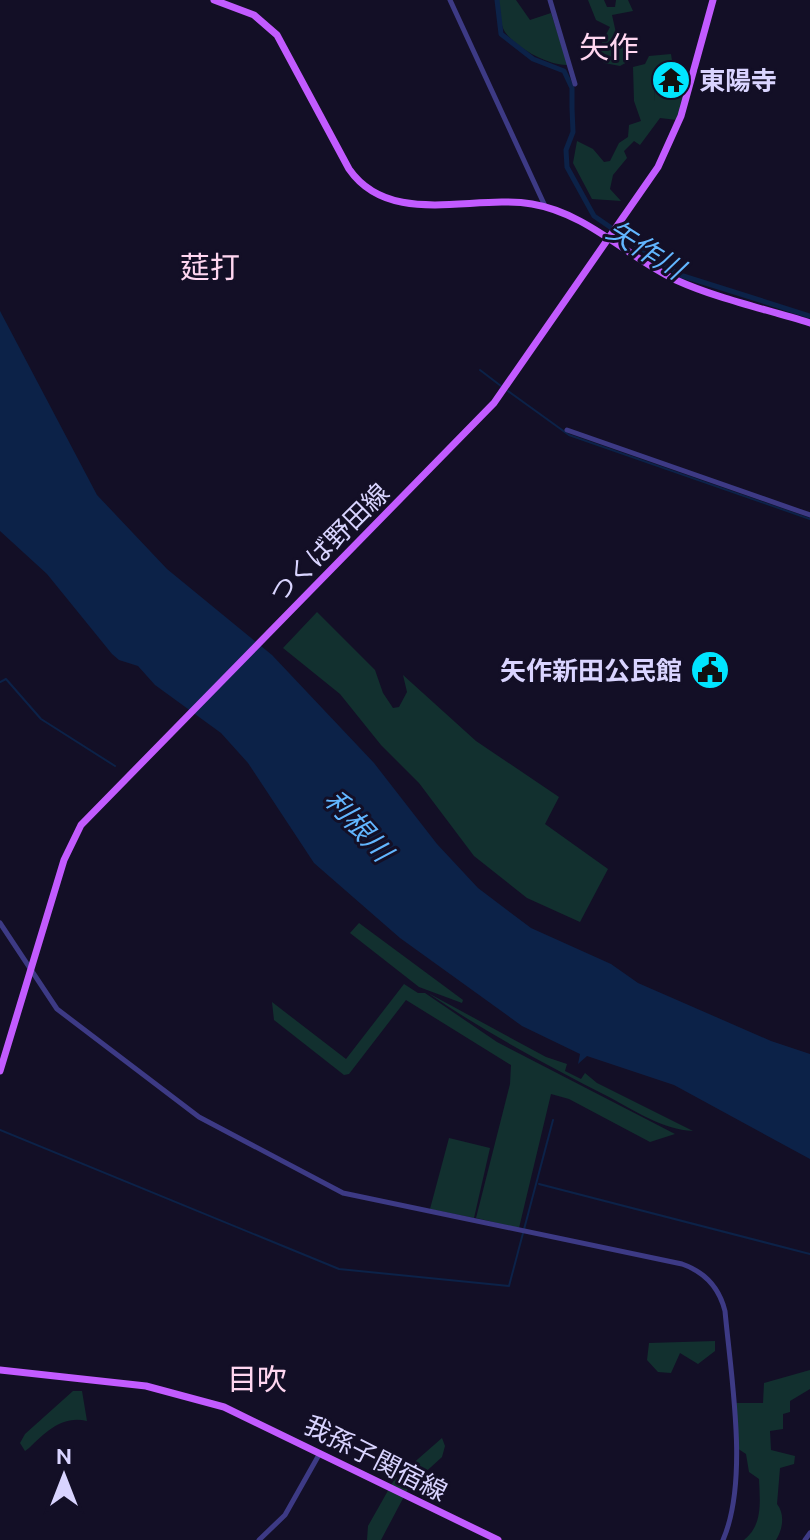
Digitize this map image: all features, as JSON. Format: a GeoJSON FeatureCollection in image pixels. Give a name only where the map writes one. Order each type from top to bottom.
{"type":"FeatureCollection","features":[{"type":"Feature","properties":{"kind":"main road"},"geometry":{"type":"LineString","coordinates":[[214,0],[254,15],[277,35],[349,169],[374,193],[407,203],[510,202],[545,206],[611,237],[684,283],[810,323]]}},
{"type":"Feature","properties":{"kind":"main road","name":"つくば野田線"},"geometry":{"type":"LineString","coordinates":[[0,1071],[75,835],[92,810],[487,412],[620,225],[672,139],[713,0]]}},
{"type":"Feature","properties":{"kind":"main road","name":"我孫子関宿線"},"geometry":{"type":"LineString","coordinates":[[0,1370],[167,1390],[243,1414],[498,1540]]}},
{"type":"Feature","properties":{"kind":"street"},"geometry":{"type":"LineString","coordinates":[[450,0],[545,206]]}},
{"type":"Feature","properties":{"kind":"street"},"geometry":{"type":"LineString","coordinates":[[550,0],[575,84]]}},
{"type":"Feature","properties":{"kind":"street"},"geometry":{"type":"LineString","coordinates":[[567,430],[810,515]]}},
{"type":"Feature","properties":{"kind":"street"},"geometry":{"type":"LineString","coordinates":[[0,923],[30,974],[57,1009],[199,1117],[319,1183],[343,1193],[682,1264],[701,1273],[717,1290],[725,1311],[737,1480],[734,1510],[723,1540]]}},
{"type":"Feature","properties":{"kind":"street"},"geometry":{"type":"LineString","coordinates":[[259,1540],[285,1515],[320,1453]]}},
{"type":"Feature","properties":{"kind":"street"},"geometry":{"type":"LineString","coordinates":[[805,1540],[810,1533]]}},
{"type":"Feature","properties":{"kind":"green space"},"geometry":{"type":"Polygon","coordinates":[[[498,0],[516,0],[530,20],[551,13],[568,65],[543,59],[510,38],[502,25],[498,0]]]}},
{"type":"Feature","properties":{"kind":"green space"},"geometry":{"type":"Polygon","coordinates":[[[588,0],[604,0],[607,7],[615,7],[616,0],[628,0],[633,11],[612,15],[618,42],[625,46],[629,61],[620,66],[604,63],[596,54],[610,27],[596,20],[588,0]]]}},
{"type":"Feature","properties":{"kind":"green space"},"geometry":{"type":"Polygon","coordinates":[[[671,54],[673,67],[679,69],[655,77],[654,102],[655,88],[685,95],[677,120],[660,118],[640,145],[634,141],[624,151],[627,158],[613,175],[610,189],[621,201],[592,199],[573,163],[577,141],[593,149],[604,162],[610,161],[619,143],[628,137],[629,125],[641,121],[634,101],[633,67],[645,64],[649,56],[671,54]]]}},
{"type":"Feature","properties":{"kind":"green space"},"geometry":{"type":"Polygon","coordinates":[[[317,612],[375,670],[383,693],[393,708],[399,707],[407,692],[403,675],[476,741],[559,797],[545,824],[608,869],[580,922],[527,898],[474,856],[419,783],[381,745],[340,694],[283,648],[317,612]]]}},
{"type":"Feature","properties":{"kind":"green space"},"geometry":{"type":"Polygon","coordinates":[[[359,923],[463,1000],[462,1003],[419,987],[350,933],[359,923]]]}},
{"type":"Feature","properties":{"kind":"green space"},"geometry":{"type":"Polygon","coordinates":[[[404,984],[418,993],[425,993],[497,1042],[675,1134],[650,1142],[569,1099],[551,1094],[519,1228],[476,1218],[510,1084],[511,1065],[406,1000],[349,1074],[344,1075],[274,1020],[272,1002],[346,1059],[404,984]]]}},
{"type":"Feature","properties":{"kind":"green space"},"geometry":{"type":"Polygon","coordinates":[[[428,993],[546,1057],[567,1064],[565,1071],[581,1079],[585,1073],[597,1083],[693,1131],[671,1127],[639,1113],[517,1048],[428,993]]]}},
{"type":"Feature","properties":{"kind":"green space"},"geometry":{"type":"Polygon","coordinates":[[[449,1138],[490,1148],[474,1218],[430,1209],[449,1138]]]}},
{"type":"Feature","properties":{"kind":"green space"},"geometry":{"type":"Polygon","coordinates":[[[715,1341],[715,1351],[698,1364],[680,1353],[671,1373],[658,1372],[647,1360],[649,1343],[715,1341]]]}},
{"type":"Feature","properties":{"kind":"green space"},"geometry":{"type":"Polygon","coordinates":[[[810,1370],[810,1389],[790,1401],[790,1412],[783,1414],[783,1429],[770,1431],[771,1450],[795,1456],[794,1464],[780,1468],[777,1504],[782,1517],[780,1531],[776,1540],[744,1540],[757,1520],[759,1479],[749,1472],[746,1454],[737,1448],[736,1403],[763,1403],[764,1383],[810,1370]]]}},
{"type":"Feature","properties":{"kind":"green space"},"geometry":{"type":"Polygon","coordinates":[[[73,1391],[82,1391],[87,1421],[62,1423],[25,1451],[20,1443],[25,1434],[73,1391]]]}},
{"type":"Feature","properties":{"kind":"green space"},"geometry":{"type":"Polygon","coordinates":[[[442,1438],[445,1446],[442,1457],[409,1487],[381,1540],[367,1540],[368,1526],[394,1480],[442,1438]]]}},
{"type":"Feature","properties":{"kind":"water","name":"利根川"},"geometry":{"type":"Polygon","coordinates":[[[0,311],[97,495],[167,569],[272,655],[374,763],[437,844],[478,888],[531,928],[611,964],[638,983],[771,1041],[810,1054],[810,1159],[674,1085],[587,1056],[578,1064],[580,1054],[522,1026],[400,938],[314,863],[248,763],[221,733],[155,685],[138,666],[119,660],[112,654],[47,574],[0,531],[0,311]]]}},
{"type":"Feature","properties":{"kind":"waterway","name":"矢作川"},"geometry":{"type":"LineString","coordinates":[[497,0],[501,34],[533,59],[564,71],[572,88],[573,132],[566,150],[567,167],[594,216],[680,275],[810,316]]}},
{"type":"Feature","properties":{"kind":"waterway"},"geometry":{"type":"LineString","coordinates":[[480,370],[501,386]]}},
{"type":"Feature","properties":{"kind":"waterway"},"geometry":{"type":"LineString","coordinates":[[508,391],[569,435],[810,519]]}},
{"type":"Feature","properties":{"kind":"waterway"},"geometry":{"type":"LineString","coordinates":[[0,682],[6,679],[41,719],[115,766]]}},
{"type":"Feature","properties":{"kind":"waterway"},"geometry":{"type":"LineString","coordinates":[[0,1130],[339,1269],[509,1286],[553,1120]]}},
{"type":"Feature","properties":{"kind":"waterway"},"geometry":{"type":"LineString","coordinates":[[539,1184],[810,1254]]}},
{"type":"Feature","properties":{"kind":"place","name":"東陽寺"},"geometry":{"type":"Point","coordinates":[671,80]}},
{"type":"Feature","properties":{"kind":"place","name":"矢作新田公民館"},"geometry":{"type":"Point","coordinates":[710,670]}},
{"type":"Feature","properties":{"kind":"district","name":"矢作"},"geometry":{"type":"Point","coordinates":[609,47]}},
{"type":"Feature","properties":{"kind":"district","name":"莚打"},"geometry":{"type":"Point","coordinates":[210,267]}},
{"type":"Feature","properties":{"kind":"district","name":"目吹"},"geometry":{"type":"Point","coordinates":[257,1379]}}]}
